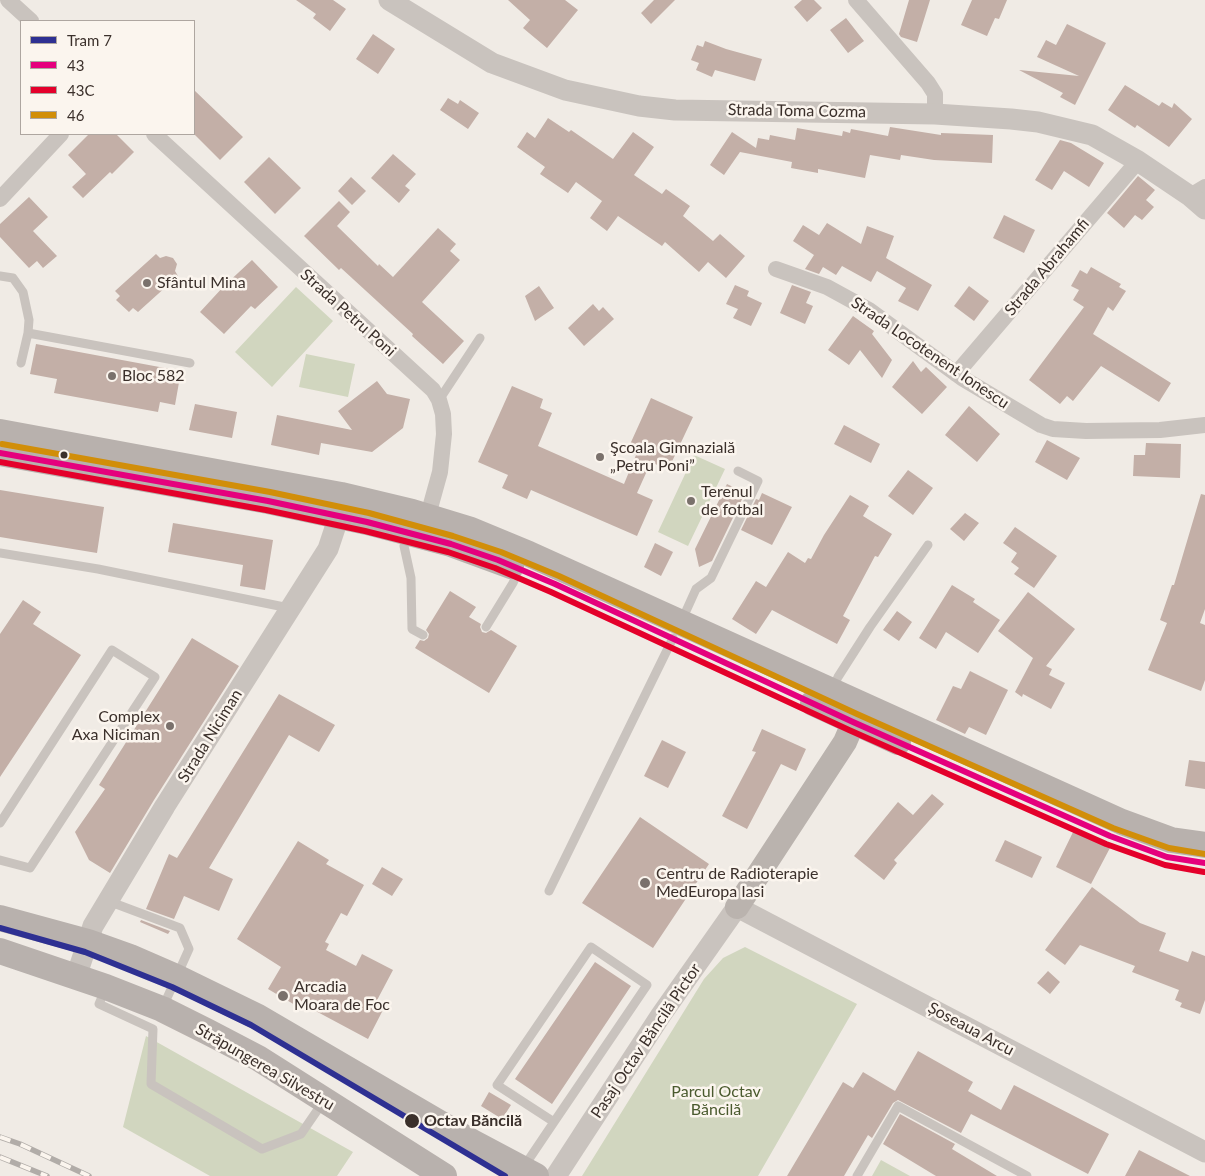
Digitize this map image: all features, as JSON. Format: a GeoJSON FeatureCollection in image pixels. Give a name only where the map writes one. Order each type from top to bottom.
{"type":"FeatureCollection","features":[{"type":"Feature","properties":{"kind":"main road"},"geometry":{"type":"LineString","coordinates":[[0,432],[417,524],[470,530],[520,551],[677,631],[857,713],[1110,836],[1167,857],[1205,864]]}},
{"type":"Feature","properties":{"kind":"main road"},"geometry":{"type":"LineString","coordinates":[[0,453],[268,501],[339,506]]}},
{"type":"Feature","properties":{"kind":"main road"},"geometry":{"type":"LineString","coordinates":[[417,524],[451,544],[832,692],[857,713],[1122,822],[1172,840],[1205,845]]}},
{"type":"Feature","properties":{"kind":"main road"},"geometry":{"type":"LineString","coordinates":[[737,907],[845,742],[857,713]]}},
{"type":"Feature","properties":{"kind":"main road"},"geometry":{"type":"LineString","coordinates":[[0,918],[88,942],[130,957],[176,977],[258,1017],[472,1142],[529,1172]]}},
{"type":"Feature","properties":{"kind":"main road","name":"Străpungerea Silvestru"},"geometry":{"type":"LineString","coordinates":[[0,951],[106,987],[162,1009],[258,1058],[444,1176]]}},
{"type":"Feature","properties":{"kind":"street"},"geometry":{"type":"LineString","coordinates":[[8,0],[30,20]]}},
{"type":"Feature","properties":{"kind":"street"},"geometry":{"type":"LineString","coordinates":[[856,0],[928,83],[935,94],[935,114]]}},
{"type":"Feature","properties":{"kind":"street","name":"Strada Toma Cozma"},"geometry":{"type":"LineString","coordinates":[[391,1],[492,63],[565,90],[639,106],[675,110],[935,114],[1011,119],[1092,135],[1200,197]]}},
{"type":"Feature","properties":{"kind":"street"},"geometry":{"type":"LineString","coordinates":[[0,199],[60,135]]}},
{"type":"Feature","properties":{"kind":"street","name":"Strada Petru Poni"},"geometry":{"type":"LineString","coordinates":[[155,135],[433,390],[444,414],[440,472],[417,524]]}},
{"type":"Feature","properties":{"kind":"street","name":"Strada Abrahamfi"},"geometry":{"type":"LineString","coordinates":[[956,374],[1138,161]]}},
{"type":"Feature","properties":{"kind":"street","name":"Strada Locotenent Ionescu"},"geometry":{"type":"LineString","coordinates":[[776,269],[827,287],[869,310],[956,374],[1028,417],[1053,428],[1086,431],[1160,430],[1205,425]]}},
{"type":"Feature","properties":{"kind":"street","name":"Strada Niciman"},"geometry":{"type":"LineString","coordinates":[[76,977],[93,926],[166,806],[328,549],[339,506]]}},
{"type":"Feature","properties":{"kind":"street","name":"Șoseaua Arcu"},"geometry":{"type":"LineString","coordinates":[[737,907],[1205,1152]]}},
{"type":"Feature","properties":{"kind":"street","name":"Pasaj Octav Băncilă Pictor"},"geometry":{"type":"LineString","coordinates":[[556,1176],[661,1015],[737,907]]}},
{"type":"Feature","properties":{"kind":"lane"},"geometry":{"type":"LineString","coordinates":[[0,276],[13,278],[23,292],[29,320],[21,363]]}},
{"type":"Feature","properties":{"kind":"lane"},"geometry":{"type":"LineString","coordinates":[[28,333],[190,363]]}},
{"type":"Feature","properties":{"kind":"lane"},"geometry":{"type":"LineString","coordinates":[[439,400],[480,338]]}},
{"type":"Feature","properties":{"kind":"lane"},"geometry":{"type":"LineString","coordinates":[[548,891],[696,589],[710,578],[758,481],[738,471]]}},
{"type":"Feature","properties":{"kind":"lane"},"geometry":{"type":"LineString","coordinates":[[417,524],[404,546],[410,578],[412,629],[423,635]]}},
{"type":"Feature","properties":{"kind":"lane"},"geometry":{"type":"LineString","coordinates":[[832,692],[838,677],[870,627],[928,545]]}},
{"type":"Feature","properties":{"kind":"lane"},"geometry":{"type":"LineString","coordinates":[[0,553],[98,569],[290,608]]}},
{"type":"Feature","properties":{"kind":"lane"},"geometry":{"type":"LineString","coordinates":[[486,627],[514,583],[519,569]]}},
{"type":"Feature","properties":{"kind":"lane"},"geometry":{"type":"LineString","coordinates":[[0,823],[112,650],[155,677],[30,868],[0,860]]}},
{"type":"Feature","properties":{"kind":"lane"},"geometry":{"type":"LineString","coordinates":[[108,901],[180,928],[189,949],[162,1009]]}},
{"type":"Feature","properties":{"kind":"lane"},"geometry":{"type":"LineString","coordinates":[[529,1172],[554,1122],[647,985],[590,947],[497,1085],[554,1122]]}},
{"type":"Feature","properties":{"kind":"lane"},"geometry":{"type":"LineString","coordinates":[[106,987],[99,1004],[153,1029],[151,1084],[262,1149],[301,1134],[324,1099]]}},
{"type":"Feature","properties":{"kind":"lane"},"geometry":{"type":"LineString","coordinates":[[857,1176],[898,1106],[1027,1176]]}},
{"type":"Feature","properties":{"kind":"green space"},"geometry":{"type":"Polygon","coordinates":[[[296,287],[333,321],[272,387],[235,352],[296,287]]]}},
{"type":"Feature","properties":{"kind":"green space"},"geometry":{"type":"Polygon","coordinates":[[[306,354],[355,364],[348,397],[299,387],[306,354]]]}},
{"type":"Feature","properties":{"kind":"green space","name":"Terenul de fotbal"},"geometry":{"type":"Polygon","coordinates":[[[694,455],[725,469],[688,546],[658,532],[694,455]]]}},
{"type":"Feature","properties":{"kind":"green space","name":"Parcul Octav Băncilă"},"geometry":{"type":"Polygon","coordinates":[[[745,947],[857,1004],[758,1176],[582,1176],[704,979],[723,958],[745,947]]]}},
{"type":"Feature","properties":{"kind":"green space"},"geometry":{"type":"Polygon","coordinates":[[[146,1036],[353,1152],[337,1176],[210,1176],[123,1127],[146,1036]]]}},
{"type":"Feature","properties":{"kind":"green space"},"geometry":{"type":"Polygon","coordinates":[[[881,1160],[910,1176],[872,1176],[881,1160]]]}},
{"type":"Feature","properties":{"kind":"building"},"geometry":{"type":"Polygon","coordinates":[[[296,0],[333,0],[346,9],[330,31],[313,18],[316,14],[296,0]]]}},
{"type":"Feature","properties":{"kind":"building"},"geometry":{"type":"Polygon","coordinates":[[[508,0],[565,0],[578,10],[547,48],[523,28],[530,20],[508,0]]]}},
{"type":"Feature","properties":{"kind":"building"},"geometry":{"type":"Polygon","coordinates":[[[654,0],[675,0],[651,24],[641,13],[654,0]]]}},
{"type":"Feature","properties":{"kind":"building"},"geometry":{"type":"Polygon","coordinates":[[[802,0],[814,0],[822,8],[807,22],[794,7],[802,0]]]}},
{"type":"Feature","properties":{"kind":"building"},"geometry":{"type":"Polygon","coordinates":[[[909,0],[930,0],[917,42],[901,37],[899,34],[909,0]]]}},
{"type":"Feature","properties":{"kind":"building"},"geometry":{"type":"Polygon","coordinates":[[[972,0],[1007,0],[999,19],[995,18],[987,36],[961,25],[972,0]]]}},
{"type":"Feature","properties":{"kind":"building"},"geometry":{"type":"Polygon","coordinates":[[[846,18],[864,41],[848,53],[830,30],[846,18]]]}},
{"type":"Feature","properties":{"kind":"building"},"geometry":{"type":"Polygon","coordinates":[[[1067,24],[1106,43],[1075,105],[1060,97],[1063,93],[1019,70],[1079,76],[1037,57],[1046,40],[1056,45],[1067,24]]]}},
{"type":"Feature","properties":{"kind":"building"},"geometry":{"type":"Polygon","coordinates":[[[373,34],[395,49],[378,74],[356,59],[373,34]]]}},
{"type":"Feature","properties":{"kind":"building"},"geometry":{"type":"Polygon","coordinates":[[[705,41],[762,59],[755,81],[715,70],[712,77],[696,70],[699,63],[691,60],[697,45],[703,47],[705,41]]]}},
{"type":"Feature","properties":{"kind":"building"},"geometry":{"type":"Polygon","coordinates":[[[1125,85],[1159,106],[1162,102],[1172,108],[1174,103],[1192,119],[1169,147],[1137,125],[1135,128],[1108,110],[1125,85]]]}},
{"type":"Feature","properties":{"kind":"building"},"geometry":{"type":"Polygon","coordinates":[[[195,91],[243,137],[220,160],[195,135],[195,91]]]}},
{"type":"Feature","properties":{"kind":"building"},"geometry":{"type":"Polygon","coordinates":[[[448,98],[458,104],[460,100],[479,113],[468,129],[440,110],[448,98]]]}},
{"type":"Feature","properties":{"kind":"building"},"geometry":{"type":"Polygon","coordinates":[[[548,118],[569,132],[571,130],[613,159],[633,132],[654,147],[634,175],[662,194],[666,189],[690,206],[683,216],[713,241],[720,234],[745,256],[726,278],[708,262],[699,272],[665,242],[662,246],[618,216],[607,231],[590,218],[602,201],[576,182],[568,193],[540,174],[545,167],[517,147],[527,132],[535,138],[548,118]]]}},
{"type":"Feature","properties":{"kind":"building"},"geometry":{"type":"Polygon","coordinates":[[[890,127],[941,135],[941,133],[993,135],[992,163],[934,160],[901,155],[900,160],[870,155],[865,178],[818,169],[818,173],[791,168],[792,162],[740,152],[724,175],[710,165],[732,132],[756,148],[758,138],[769,140],[770,135],[795,140],[797,128],[842,136],[843,131],[850,133],[851,129],[888,136],[890,127]]]}},
{"type":"Feature","properties":{"kind":"building"},"geometry":{"type":"Polygon","coordinates":[[[88,135],[117,135],[134,152],[112,174],[110,172],[83,198],[72,187],[86,174],[68,155],[88,135]]]}},
{"type":"Feature","properties":{"kind":"building"},"geometry":{"type":"Polygon","coordinates":[[[1060,140],[1071,143],[1104,163],[1089,187],[1064,171],[1052,190],[1035,180],[1060,140]]]}},
{"type":"Feature","properties":{"kind":"building"},"geometry":{"type":"Polygon","coordinates":[[[393,154],[416,174],[405,186],[410,190],[399,203],[371,178],[393,154]]]}},
{"type":"Feature","properties":{"kind":"building"},"geometry":{"type":"Polygon","coordinates":[[[269,157],[301,188],[275,214],[244,182],[269,157]]]}},
{"type":"Feature","properties":{"kind":"building"},"geometry":{"type":"Polygon","coordinates":[[[1138,176],[1155,190],[1146,200],[1154,207],[1142,220],[1135,215],[1124,228],[1107,213],[1138,176]]]}},
{"type":"Feature","properties":{"kind":"building"},"geometry":{"type":"Polygon","coordinates":[[[351,177],[366,191],[352,205],[338,191],[351,177]]]}},
{"type":"Feature","properties":{"kind":"building"},"geometry":{"type":"Polygon","coordinates":[[[29,197],[48,217],[33,231],[57,256],[43,268],[37,261],[29,268],[0,237],[0,224],[29,197]]]}},
{"type":"Feature","properties":{"kind":"building"},"geometry":{"type":"Polygon","coordinates":[[[339,201],[350,212],[337,226],[378,266],[379,264],[393,277],[438,228],[456,244],[450,251],[460,260],[422,302],[464,341],[443,364],[412,336],[413,334],[341,268],[339,270],[304,236],[339,201]]]}},
{"type":"Feature","properties":{"kind":"building"},"geometry":{"type":"Polygon","coordinates":[[[1004,215],[1035,230],[1024,253],[993,238],[1004,215]]]}},
{"type":"Feature","properties":{"kind":"building"},"geometry":{"type":"Polygon","coordinates":[[[827,223],[861,244],[867,226],[894,236],[886,258],[932,285],[918,311],[898,301],[906,288],[877,271],[871,282],[842,266],[836,275],[823,267],[819,274],[805,269],[814,255],[793,241],[803,225],[819,235],[827,223]]]}},
{"type":"Feature","properties":{"kind":"building","name":"Sfântul Mina"},"geometry":{"type":"Polygon","coordinates":[[[156,254],[160,258],[166,256],[173,258],[177,264],[175,271],[178,276],[138,312],[133,308],[129,312],[116,300],[120,296],[115,291],[156,254]]]}},
{"type":"Feature","properties":{"kind":"building"},"geometry":{"type":"Polygon","coordinates":[[[252,260],[278,287],[255,309],[251,306],[224,334],[200,312],[252,260]]]}},
{"type":"Feature","properties":{"kind":"building"},"geometry":{"type":"Polygon","coordinates":[[[1091,267],[1121,284],[1119,287],[1126,291],[1113,311],[1108,307],[1093,334],[1171,383],[1159,402],[1101,366],[1073,401],[1067,396],[1060,404],[1029,380],[1084,307],[1073,300],[1079,290],[1071,286],[1080,270],[1087,274],[1091,267]]]}},
{"type":"Feature","properties":{"kind":"building"},"geometry":{"type":"Polygon","coordinates":[[[735,285],[749,291],[747,296],[762,303],[751,326],[733,318],[738,309],[726,304],[735,285]]]}},
{"type":"Feature","properties":{"kind":"building"},"geometry":{"type":"Polygon","coordinates":[[[792,285],[811,292],[806,303],[813,306],[805,324],[780,313],[792,285]]]}},
{"type":"Feature","properties":{"kind":"building"},"geometry":{"type":"Polygon","coordinates":[[[539,286],[554,308],[535,321],[525,296],[539,286]]]}},
{"type":"Feature","properties":{"kind":"building"},"geometry":{"type":"Polygon","coordinates":[[[969,286],[989,301],[974,321],[954,306],[969,286]]]}},
{"type":"Feature","properties":{"kind":"building"},"geometry":{"type":"Polygon","coordinates":[[[593,304],[599,311],[603,307],[614,319],[584,346],[568,328],[593,304]]]}},
{"type":"Feature","properties":{"kind":"building"},"geometry":{"type":"Polygon","coordinates":[[[853,316],[874,331],[872,334],[892,360],[882,378],[860,350],[849,365],[828,350],[853,316]]]}},
{"type":"Feature","properties":{"kind":"building","name":"Bloc 582"},"geometry":{"type":"Polygon","coordinates":[[[36,344],[181,371],[175,405],[160,402],[158,412],[54,393],[57,379],[30,374],[36,344]]]}},
{"type":"Feature","properties":{"kind":"building"},"geometry":{"type":"Polygon","coordinates":[[[913,361],[921,372],[926,367],[947,387],[922,414],[892,387],[913,361]]]}},
{"type":"Feature","properties":{"kind":"building"},"geometry":{"type":"Polygon","coordinates":[[[377,381],[387,394],[410,399],[403,428],[372,452],[321,443],[319,455],[271,445],[277,415],[352,430],[338,411],[377,381]]]}},
{"type":"Feature","properties":{"kind":"building"},"geometry":{"type":"Polygon","coordinates":[[[512,386],[543,399],[540,408],[552,413],[538,446],[624,484],[636,455],[627,451],[651,398],[693,417],[668,470],[651,462],[637,493],[653,500],[637,536],[531,490],[527,499],[502,488],[508,475],[478,462],[512,386]]]}},
{"type":"Feature","properties":{"kind":"building"},"geometry":{"type":"Polygon","coordinates":[[[195,404],[237,412],[232,438],[189,430],[195,404]]]}},
{"type":"Feature","properties":{"kind":"building"},"geometry":{"type":"Polygon","coordinates":[[[969,406],[1000,434],[977,462],[945,435],[969,406]]]}},
{"type":"Feature","properties":{"kind":"building"},"geometry":{"type":"Polygon","coordinates":[[[844,425],[880,444],[871,463],[834,444],[844,425]]]}},
{"type":"Feature","properties":{"kind":"building"},"geometry":{"type":"Polygon","coordinates":[[[1047,440],[1080,458],[1067,480],[1035,462],[1047,440]]]}},
{"type":"Feature","properties":{"kind":"building"},"geometry":{"type":"Polygon","coordinates":[[[1146,443],[1181,444],[1180,478],[1133,476],[1134,455],[1145,455],[1146,443]]]}},
{"type":"Feature","properties":{"kind":"building"},"geometry":{"type":"Polygon","coordinates":[[[908,470],[933,488],[913,515],[888,496],[908,470]]]}},
{"type":"Feature","properties":{"kind":"building"},"geometry":{"type":"Polygon","coordinates":[[[727,484],[745,493],[712,561],[699,567],[695,549],[727,484]]]}},
{"type":"Feature","properties":{"kind":"building"},"geometry":{"type":"Polygon","coordinates":[[[0,490],[104,507],[97,553],[0,537],[0,490]]]}},
{"type":"Feature","properties":{"kind":"building"},"geometry":{"type":"Polygon","coordinates":[[[762,493],[792,507],[772,545],[741,530],[756,499],[759,500],[762,493]]]}},
{"type":"Feature","properties":{"kind":"building"},"geometry":{"type":"Polygon","coordinates":[[[1201,494],[1205,495],[1205,609],[1200,623],[1205,625],[1205,680],[1201,691],[1148,670],[1167,623],[1160,620],[1172,585],[1174,585],[1201,494]]]}},
{"type":"Feature","properties":{"kind":"building"},"geometry":{"type":"Polygon","coordinates":[[[850,495],[869,506],[863,516],[892,534],[878,557],[875,556],[843,616],[850,620],[837,644],[772,610],[756,634],[732,619],[756,581],[766,587],[788,552],[805,563],[808,558],[811,559],[850,495]]]}},
{"type":"Feature","properties":{"kind":"building"},"geometry":{"type":"Polygon","coordinates":[[[965,513],[979,523],[964,541],[950,529],[965,513]]]}},
{"type":"Feature","properties":{"kind":"building"},"geometry":{"type":"Polygon","coordinates":[[[173,523],[273,540],[265,590],[240,586],[243,565],[168,552],[173,523]]]}},
{"type":"Feature","properties":{"kind":"building"},"geometry":{"type":"Polygon","coordinates":[[[1015,527],[1057,556],[1034,588],[1014,574],[1019,568],[1011,562],[1017,553],[1003,543],[1015,527]]]}},
{"type":"Feature","properties":{"kind":"building"},"geometry":{"type":"Polygon","coordinates":[[[655,543],[673,552],[661,576],[644,567],[655,543]]]}},
{"type":"Feature","properties":{"kind":"building"},"geometry":{"type":"Polygon","coordinates":[[[952,585],[975,599],[973,602],[1000,620],[978,653],[946,632],[936,649],[919,638],[952,585]]]}},
{"type":"Feature","properties":{"kind":"building"},"geometry":{"type":"Polygon","coordinates":[[[450,591],[476,607],[469,617],[481,624],[482,632],[486,633],[491,630],[517,646],[489,693],[415,648],[420,640],[424,641],[428,638],[429,634],[426,630],[450,591]]]}},
{"type":"Feature","properties":{"kind":"building"},"geometry":{"type":"Polygon","coordinates":[[[1028,592],[1075,629],[1046,666],[1052,669],[1049,675],[1065,683],[1051,709],[1023,694],[1022,697],[1015,692],[1033,658],[998,631],[1028,592]]]}},
{"type":"Feature","properties":{"kind":"building"},"geometry":{"type":"Polygon","coordinates":[[[23,600],[41,612],[33,624],[81,655],[0,777],[0,634],[23,600]]]}},
{"type":"Feature","properties":{"kind":"building"},"geometry":{"type":"Polygon","coordinates":[[[897,611],[912,622],[899,641],[883,630],[897,611]]]}},
{"type":"Feature","properties":{"kind":"building","name":"Complex Axa Niciman"},"geometry":{"type":"Polygon","coordinates":[[[192,638],[239,666],[110,873],[89,860],[75,832],[105,789],[99,785],[192,638]]]}},
{"type":"Feature","properties":{"kind":"building"},"geometry":{"type":"Polygon","coordinates":[[[970,671],[1008,690],[986,735],[969,727],[965,734],[936,720],[953,686],[961,689],[970,671]]]}},
{"type":"Feature","properties":{"kind":"building"},"geometry":{"type":"Polygon","coordinates":[[[279,694],[335,725],[319,752],[289,735],[209,868],[233,879],[219,911],[184,896],[174,919],[146,909],[169,854],[177,858],[279,694]]]}},
{"type":"Feature","properties":{"kind":"building"},"geometry":{"type":"Polygon","coordinates":[[[762,729],[806,749],[796,771],[781,764],[747,829],[722,816],[756,752],[752,751],[762,729]]]}},
{"type":"Feature","properties":{"kind":"building"},"geometry":{"type":"Polygon","coordinates":[[[662,740],[686,752],[668,788],[644,776],[662,740]]]}},
{"type":"Feature","properties":{"kind":"building"},"geometry":{"type":"Polygon","coordinates":[[[1189,760],[1205,762],[1205,789],[1185,786],[1189,760]]]}},
{"type":"Feature","properties":{"kind":"building"},"geometry":{"type":"Polygon","coordinates":[[[932,794],[944,804],[894,860],[897,863],[884,880],[854,856],[898,802],[913,815],[932,794]]]}},
{"type":"Feature","properties":{"kind":"building","name":"Centru de Radioterapie MedEuropa Iasi"},"geometry":{"type":"Polygon","coordinates":[[[640,817],[709,864],[653,948],[582,903],[640,817]]]}},
{"type":"Feature","properties":{"kind":"building"},"geometry":{"type":"Polygon","coordinates":[[[1075,828],[1111,846],[1091,884],[1056,867],[1075,828]]]}},
{"type":"Feature","properties":{"kind":"building"},"geometry":{"type":"Polygon","coordinates":[[[1005,840],[1042,857],[1032,878],[995,861],[1005,840]]]}},
{"type":"Feature","properties":{"kind":"building"},"geometry":{"type":"Polygon","coordinates":[[[298,841],[329,860],[326,864],[364,885],[347,916],[341,913],[325,942],[329,944],[326,950],[356,966],[362,954],[393,970],[375,1004],[384,1008],[368,1039],[297,1001],[295,1005],[268,989],[281,967],[237,939],[298,841]]]}},
{"type":"Feature","properties":{"kind":"building"},"geometry":{"type":"Polygon","coordinates":[[[382,867],[403,879],[392,896],[372,884],[382,867]]]}},
{"type":"Feature","properties":{"kind":"building"},"geometry":{"type":"Polygon","coordinates":[[[1092,887],[1140,923],[1166,933],[1159,951],[1188,962],[1192,951],[1205,956],[1205,1000],[1200,1014],[1180,1007],[1182,1003],[1175,1000],[1179,990],[1132,972],[1135,966],[1080,945],[1065,965],[1045,950],[1092,887]]]}},
{"type":"Feature","properties":{"kind":"building"},"geometry":{"type":"Polygon","coordinates":[[[141,920],[170,931],[168,934],[140,922],[141,920]]]}},
{"type":"Feature","properties":{"kind":"building"},"geometry":{"type":"Polygon","coordinates":[[[595,962],[631,986],[552,1104],[515,1079],[595,962]]]}},
{"type":"Feature","properties":{"kind":"building"},"geometry":{"type":"Polygon","coordinates":[[[1048,971],[1060,982],[1050,994],[1037,983],[1048,971]]]}},
{"type":"Feature","properties":{"kind":"building"},"geometry":{"type":"Polygon","coordinates":[[[918,1051],[973,1082],[968,1091],[1001,1110],[1014,1085],[1109,1134],[1088,1174],[971,1114],[961,1133],[898,1100],[893,1103],[872,1138],[868,1135],[844,1176],[787,1176],[843,1082],[853,1088],[863,1072],[895,1091],[918,1051]]]}},
{"type":"Feature","properties":{"kind":"building"},"geometry":{"type":"Polygon","coordinates":[[[489,1092],[511,1105],[502,1119],[481,1106],[489,1092]]]}},
{"type":"Feature","properties":{"kind":"building"},"geometry":{"type":"Polygon","coordinates":[[[900,1114],[955,1144],[952,1149],[997,1176],[936,1176],[883,1144],[900,1114]]]}},
{"type":"Feature","properties":{"kind":"building"},"geometry":{"type":"Polygon","coordinates":[[[1139,1150],[1190,1176],[1125,1176],[1139,1150]]]}},
{"type":"Feature","properties":{"kind":"railway"},"geometry":{"type":"LineString","coordinates":[[0,1137],[20,1144],[89,1176]]}},
{"type":"Feature","properties":{"kind":"railway"},"geometry":{"type":"LineString","coordinates":[[0,1157],[47,1176]]}},
{"type":"Feature","properties":{"kind":"tram line","name":"7"},"geometry":{"type":"LineString","coordinates":[[0,928],[85,952],[172,987],[251,1025],[505,1176]]}},
{"type":"Feature","properties":{"kind":"transit line","name":"46"},"geometry":{"type":"LineString","coordinates":[[2,444],[270,492],[369,513],[453,536],[501,552],[559,576],[857,714],[1113,828],[1169,848],[1205,854]]}},
{"type":"Feature","properties":{"kind":"transit line","name":"43"},"geometry":{"type":"LineString","coordinates":[[0,453],[268,501],[367,522],[451,544],[498,560],[555,584],[853,722],[1110,836],[1167,857],[1205,863]]}},
{"type":"Feature","properties":{"kind":"transit line","name":"43C"},"geometry":{"type":"LineString","coordinates":[[0,462],[266,510],[365,531],[448,552],[495,568],[849,730],[1106,844],[1165,865],[1204,872]]}},
{"type":"Feature","properties":{"kind":"place","name":"Sfântul Mina"},"geometry":{"type":"Point","coordinates":[147,283]}},
{"type":"Feature","properties":{"kind":"place","name":"Bloc 582"},"geometry":{"type":"Point","coordinates":[112,376]}},
{"type":"Feature","properties":{"kind":"place","name":"Şcoala Gimnazială „Petru Poni”"},"geometry":{"type":"Point","coordinates":[600,457]}},
{"type":"Feature","properties":{"kind":"place","name":"Terenul de fotbal"},"geometry":{"type":"Point","coordinates":[691,501]}},
{"type":"Feature","properties":{"kind":"place","name":"Complex Axa Niciman"},"geometry":{"type":"Point","coordinates":[170,726]}},
{"type":"Feature","properties":{"kind":"place","name":"Centru de Radioterapie MedEuropa Iasi"},"geometry":{"type":"Point","coordinates":[645,883]}},
{"type":"Feature","properties":{"kind":"place","name":"Arcadia Moara de Foc"},"geometry":{"type":"Point","coordinates":[283,996]}},
{"type":"Feature","properties":{"kind":"place","name":"Octav Băncilă"},"geometry":{"type":"Point","coordinates":[412,1121]}}]}
